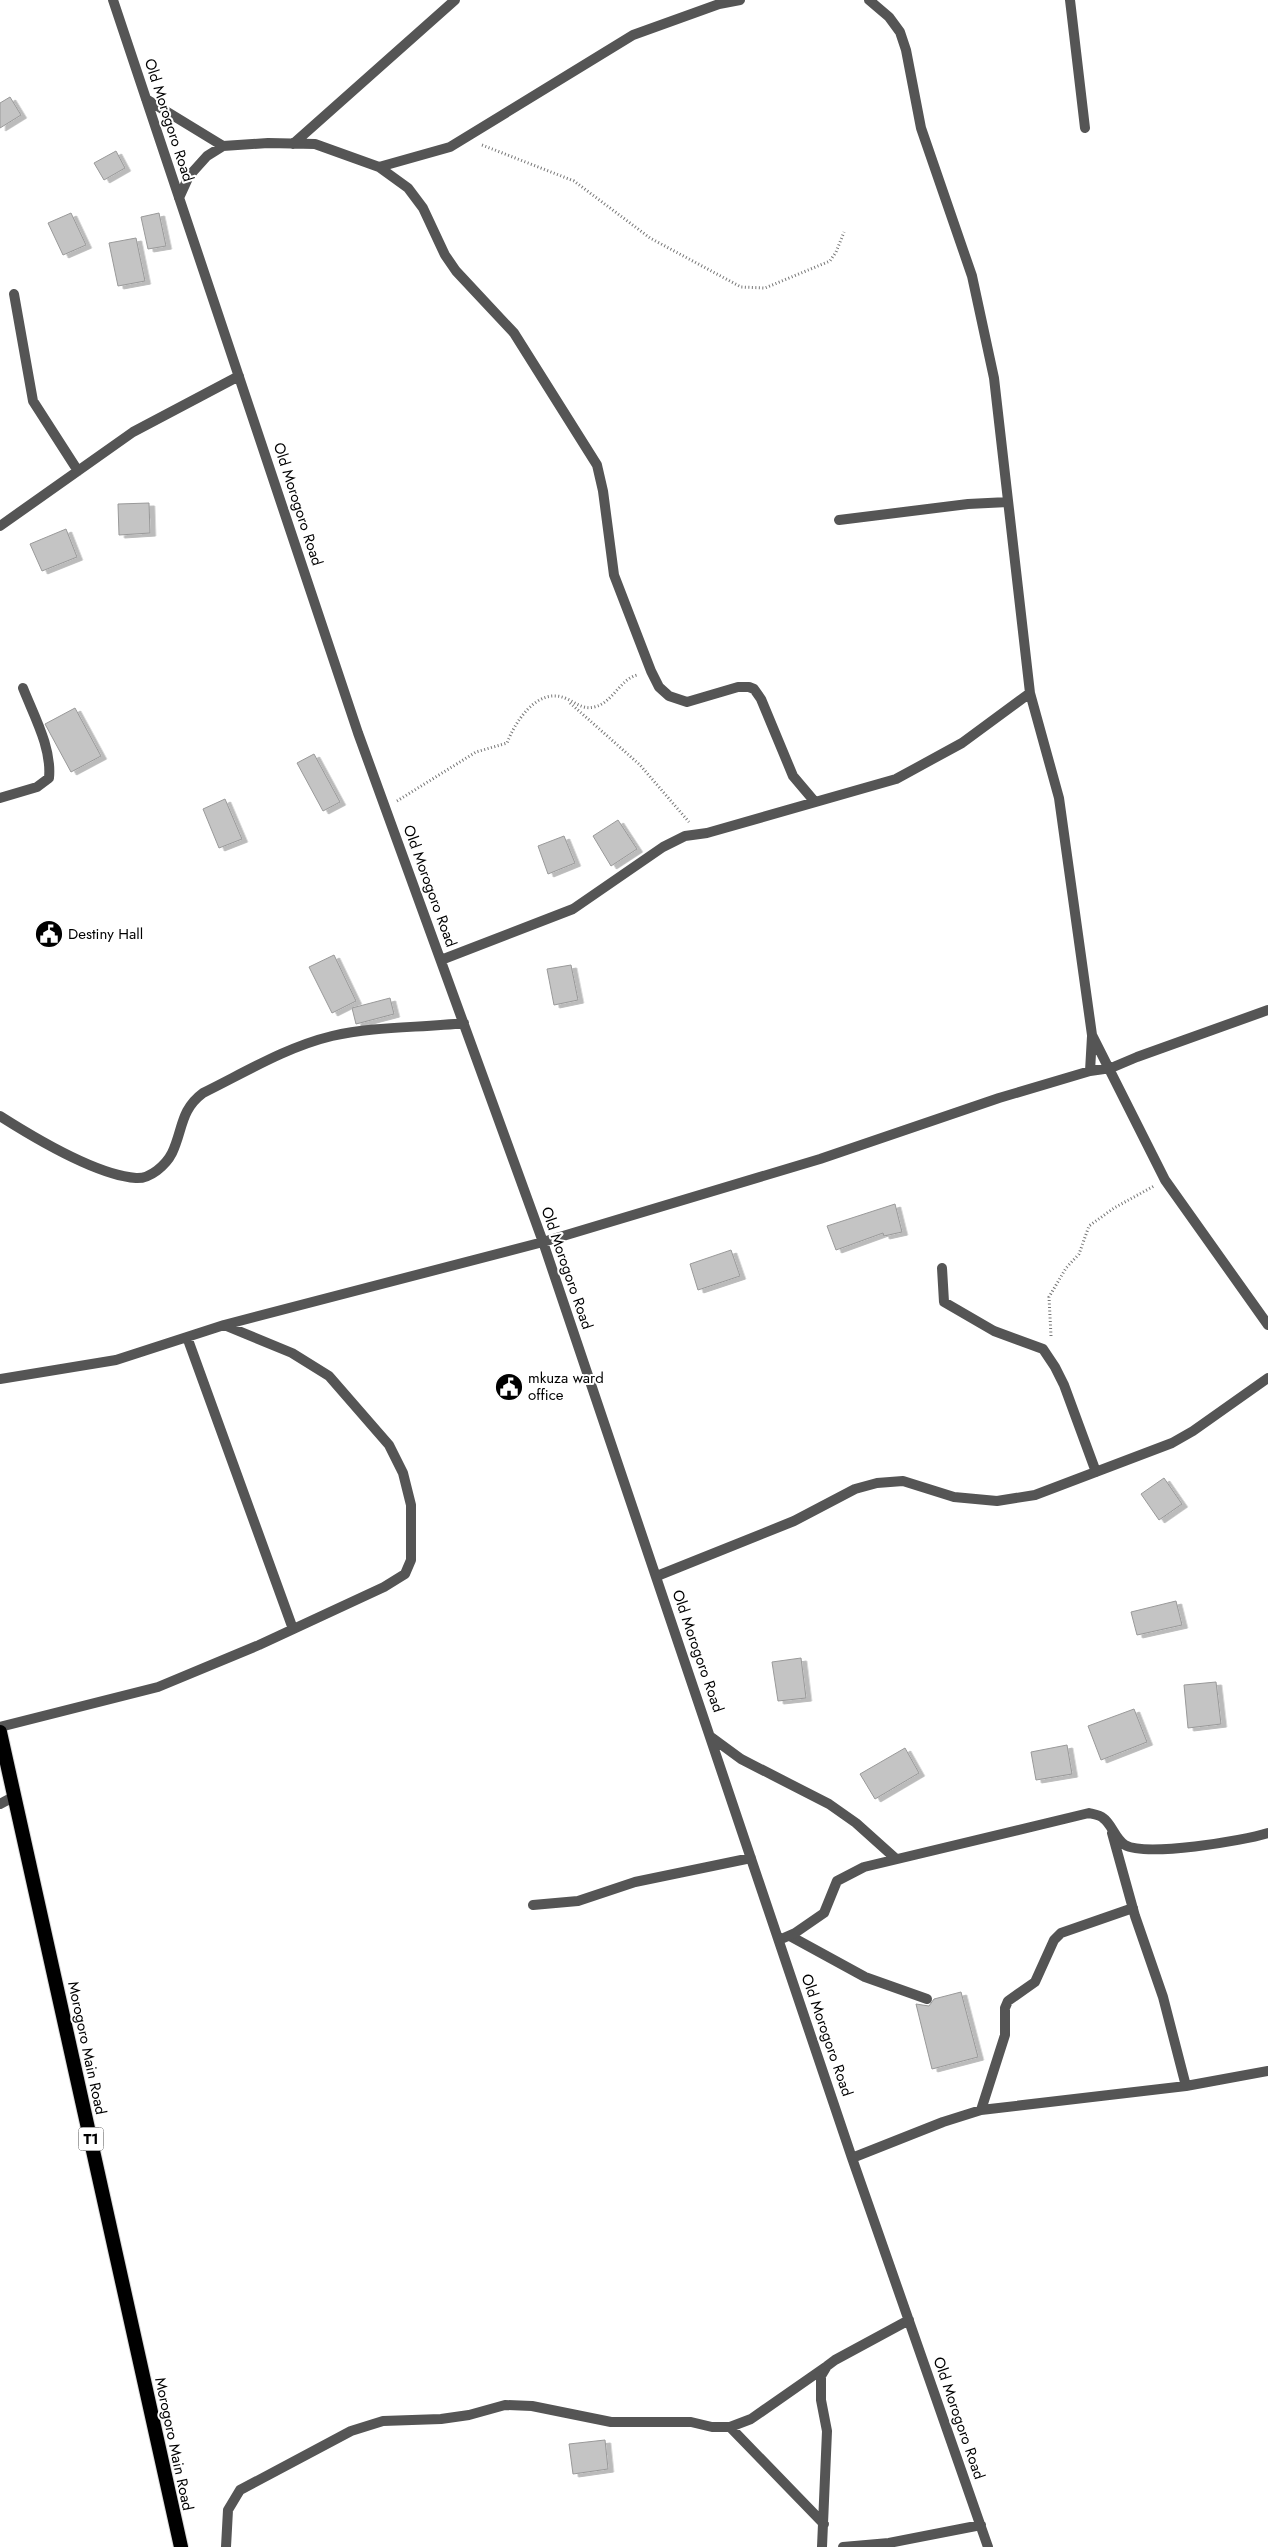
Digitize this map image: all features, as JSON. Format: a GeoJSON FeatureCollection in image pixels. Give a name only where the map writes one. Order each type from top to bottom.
{"type":"FeatureCollection","features":[{"type":"Feature","properties":{"kind":"highway","name":"Morogoro Main Road"},"geometry":{"type":"LineString","coordinates":[[0,1732],[180,2547]]}},
{"type":"Feature","properties":{"kind":"street","name":"Old Morogoro Road"},"geometry":{"type":"LineString","coordinates":[[113,0],[385,808],[543,1242],[852,2158],[988,2547]]}},
{"type":"Feature","properties":{"kind":"street"},"geometry":{"type":"LineString","coordinates":[[293,144],[455,0]]}},
{"type":"Feature","properties":{"kind":"street"},"geometry":{"type":"LineString","coordinates":[[379,167],[450,146],[465,139],[633,35],[719,4],[740,0]]}},
{"type":"Feature","properties":{"kind":"street"},"geometry":{"type":"LineString","coordinates":[[869,0],[889,18],[900,32],[906,50],[921,128],[972,276],[994,378],[1030,693],[1059,798],[1092,1035],[1090,1071]]}},
{"type":"Feature","properties":{"kind":"street"},"geometry":{"type":"LineString","coordinates":[[1070,0],[1084,128]]}},
{"type":"Feature","properties":{"kind":"street"},"geometry":{"type":"LineString","coordinates":[[146,98],[223,146]]}},
{"type":"Feature","properties":{"kind":"street"},"geometry":{"type":"LineString","coordinates":[[179,198],[189,176],[207,156],[223,146],[315,144],[379,167],[408,188],[423,208],[445,255],[456,271],[514,333],[597,465],[603,491],[614,575],[659,687],[677,701],[687,702],[738,687],[754,689],[761,699],[792,776],[815,802]]}},
{"type":"Feature","properties":{"kind":"street"},"geometry":{"type":"LineString","coordinates":[[14,294],[33,401],[78,471]]}},
{"type":"Feature","properties":{"kind":"street"},"geometry":{"type":"LineString","coordinates":[[0,526],[133,432],[239,376]]}},
{"type":"Feature","properties":{"kind":"street"},"geometry":{"type":"LineString","coordinates":[[839,520],[968,504],[1008,502]]}},
{"type":"Feature","properties":{"kind":"street"},"geometry":{"type":"LineString","coordinates":[[0,798],[37,787],[49,778],[50,764],[46,748],[23,688]]}},
{"type":"Feature","properties":{"kind":"street"},"geometry":{"type":"LineString","coordinates":[[441,960],[573,909],[662,847],[685,836],[896,779],[962,743],[1030,693]]}},
{"type":"Feature","properties":{"kind":"street"},"geometry":{"type":"LineString","coordinates":[[0,1379],[116,1360],[224,1325],[543,1242],[820,1159],[999,1098],[1090,1071],[1111,1068],[1268,1010]]}},
{"type":"Feature","properties":{"kind":"street"},"geometry":{"type":"LineString","coordinates":[[0,1116],[81,1160],[109,1171],[137,1178],[148,1176],[160,1169],[172,1154],[179,1128],[191,1102],[203,1093],[286,1052],[332,1036],[391,1028],[464,1023]]}},
{"type":"Feature","properties":{"kind":"street"},"geometry":{"type":"LineString","coordinates":[[1092,1035],[1111,1068],[1165,1180],[1268,1325]]}},
{"type":"Feature","properties":{"kind":"street"},"geometry":{"type":"LineString","coordinates":[[942,1268],[944,1302],[994,1331],[1042,1349],[1055,1366],[1064,1385],[1096,1472]]}},
{"type":"Feature","properties":{"kind":"street"},"geometry":{"type":"LineString","coordinates":[[0,1727],[158,1687],[293,1629],[384,1587],[405,1574],[411,1560],[411,1505],[403,1473],[389,1445],[329,1376],[292,1354],[224,1325]]}},
{"type":"Feature","properties":{"kind":"street"},"geometry":{"type":"LineString","coordinates":[[187,1337],[293,1629]]}},
{"type":"Feature","properties":{"kind":"street"},"geometry":{"type":"LineString","coordinates":[[656,1576],[794,1521],[855,1490],[877,1483],[903,1481],[954,1497],[997,1501],[1035,1496],[1172,1443],[1193,1431],[1268,1378]]}},
{"type":"Feature","properties":{"kind":"street"},"geometry":{"type":"LineString","coordinates":[[711,1737],[741,1759],[828,1804],[856,1823],[895,1858]]}},
{"type":"Feature","properties":{"kind":"street"},"geometry":{"type":"LineString","coordinates":[[0,1804],[15,1796]]}},
{"type":"Feature","properties":{"kind":"street"},"geometry":{"type":"LineString","coordinates":[[779,1940],[790,1936],[824,1913],[837,1881],[844,1875],[895,1858],[1089,1813],[1104,1818],[1111,1830],[1124,1844],[1141,1850],[1169,1849],[1250,1839],[1268,1833]]}},
{"type":"Feature","properties":{"kind":"street"},"geometry":{"type":"LineString","coordinates":[[1111,1830],[1133,1908],[1163,1997],[1186,2086]]}},
{"type":"Feature","properties":{"kind":"street"},"geometry":{"type":"LineString","coordinates":[[533,1905],[578,1900],[635,1882],[751,1858]]}},
{"type":"Feature","properties":{"kind":"street"},"geometry":{"type":"LineString","coordinates":[[982,2110],[1005,2035],[1005,2008],[1008,2001],[1035,1982],[1054,1940],[1060,1933],[1133,1908]]}},
{"type":"Feature","properties":{"kind":"street"},"geometry":{"type":"LineString","coordinates":[[790,1936],[865,1977],[927,1999]]}},
{"type":"Feature","properties":{"kind":"street"},"geometry":{"type":"LineString","coordinates":[[852,2158],[943,2122],[982,2110],[1186,2086],[1268,2072]]}},
{"type":"Feature","properties":{"kind":"street"},"geometry":{"type":"LineString","coordinates":[[226,2547],[228,2510],[240,2490],[351,2431],[383,2421],[441,2419],[469,2415],[505,2405],[556,2410],[611,2422],[691,2422],[712,2427],[730,2427],[751,2419],[827,2366],[909,2320]]}},
{"type":"Feature","properties":{"kind":"street"},"geometry":{"type":"LineString","coordinates":[[822,2547],[827,2431],[821,2400],[821,2376],[827,2366]]}},
{"type":"Feature","properties":{"kind":"street"},"geometry":{"type":"LineString","coordinates":[[730,2427],[824,2524]]}},
{"type":"Feature","properties":{"kind":"street"},"geometry":{"type":"LineString","coordinates":[[843,2547],[889,2543],[980,2525]]}},
{"type":"Feature","properties":{"kind":"path"},"geometry":{"type":"LineString","coordinates":[[465,139],[574,181],[650,238],[741,287],[765,288],[830,261],[844,232]]}},
{"type":"Feature","properties":{"kind":"path"},"geometry":{"type":"LineString","coordinates":[[385,808],[476,752],[507,743],[515,724],[544,697],[564,697],[580,706],[594,707],[605,702],[624,682],[634,675],[651,671]]}},
{"type":"Feature","properties":{"kind":"path"},"geometry":{"type":"LineString","coordinates":[[564,697],[640,766],[698,834]]}},
{"type":"Feature","properties":{"kind":"path"},"geometry":{"type":"LineString","coordinates":[[1051,1339],[1049,1297],[1066,1268],[1079,1254],[1089,1226],[1114,1208],[1165,1180]]}},
{"type":"Feature","properties":{"kind":"building"},"geometry":{"type":"Polygon","coordinates":[[[10,97],[21,115],[0,128],[0,103],[10,97]]]}},
{"type":"Feature","properties":{"kind":"building"},"geometry":{"type":"Polygon","coordinates":[[[116,151],[125,168],[104,180],[94,163],[116,151]]]}},
{"type":"Feature","properties":{"kind":"building"},"geometry":{"type":"Polygon","coordinates":[[[71,213],[86,245],[63,255],[48,223],[71,213]]]}},
{"type":"Feature","properties":{"kind":"building"},"geometry":{"type":"Polygon","coordinates":[[[159,213],[166,246],[148,249],[141,217],[159,213]]]}},
{"type":"Feature","properties":{"kind":"building"},"geometry":{"type":"Polygon","coordinates":[[[136,238],[145,281],[118,286],[109,243],[136,238]]]}},
{"type":"Feature","properties":{"kind":"building"},"geometry":{"type":"Polygon","coordinates":[[[149,503],[150,533],[119,535],[118,504],[149,503]]]}},
{"type":"Feature","properties":{"kind":"building"},"geometry":{"type":"Polygon","coordinates":[[[66,529],[77,557],[42,571],[30,544],[66,529]]]}},
{"type":"Feature","properties":{"kind":"building"},"geometry":{"type":"Polygon","coordinates":[[[75,708],[101,756],[71,772],[45,724],[75,708]]]}},
{"type":"Feature","properties":{"kind":"building"},"geometry":{"type":"Polygon","coordinates":[[[314,754],[340,802],[323,811],[297,763],[314,754]]]}},
{"type":"Feature","properties":{"kind":"building"},"geometry":{"type":"Polygon","coordinates":[[[225,799],[242,839],[219,848],[203,809],[225,799]]]}},
{"type":"Feature","properties":{"kind":"building"},"geometry":{"type":"Polygon","coordinates":[[[618,820],[637,849],[611,866],[593,836],[618,820]]]}},
{"type":"Feature","properties":{"kind":"building"},"geometry":{"type":"Polygon","coordinates":[[[564,836],[575,863],[548,874],[538,846],[564,836]]]}},
{"type":"Feature","properties":{"kind":"building"},"geometry":{"type":"Polygon","coordinates":[[[334,955],[356,1001],[332,1013],[309,967],[334,955]]]}},
{"type":"Feature","properties":{"kind":"building"},"geometry":{"type":"Polygon","coordinates":[[[571,965],[578,1000],[554,1005],[547,969],[571,965]]]}},
{"type":"Feature","properties":{"kind":"building"},"geometry":{"type":"Polygon","coordinates":[[[390,998],[394,1014],[356,1024],[352,1008],[390,998]]]}},
{"type":"Feature","properties":{"kind":"building"},"geometry":{"type":"Polygon","coordinates":[[[895,1204],[902,1232],[884,1236],[883,1233],[836,1250],[827,1226],[895,1204]]]}},
{"type":"Feature","properties":{"kind":"building"},"geometry":{"type":"Polygon","coordinates":[[[731,1250],[740,1276],[698,1290],[690,1264],[731,1250]]]}},
{"type":"Feature","properties":{"kind":"building"},"geometry":{"type":"Polygon","coordinates":[[[1164,1478],[1182,1504],[1159,1520],[1141,1494],[1164,1478]]]}},
{"type":"Feature","properties":{"kind":"building"},"geometry":{"type":"Polygon","coordinates":[[[1176,1601],[1182,1625],[1137,1635],[1131,1612],[1176,1601]]]}},
{"type":"Feature","properties":{"kind":"building"},"geometry":{"type":"Polygon","coordinates":[[[801,1658],[806,1698],[778,1701],[772,1662],[801,1658]]]}},
{"type":"Feature","properties":{"kind":"building"},"geometry":{"type":"Polygon","coordinates":[[[1216,1682],[1221,1724],[1188,1728],[1184,1685],[1216,1682]]]}},
{"type":"Feature","properties":{"kind":"building"},"geometry":{"type":"Polygon","coordinates":[[[1134,1709],[1147,1742],[1101,1760],[1088,1726],[1134,1709]]]}},
{"type":"Feature","properties":{"kind":"building"},"geometry":{"type":"Polygon","coordinates":[[[1067,1745],[1072,1774],[1036,1780],[1031,1752],[1067,1745]]]}},
{"type":"Feature","properties":{"kind":"building"},"geometry":{"type":"Polygon","coordinates":[[[905,1748],[919,1773],[875,1799],[860,1774],[905,1748]]]}},
{"type":"Feature","properties":{"kind":"building"},"geometry":{"type":"Polygon","coordinates":[[[961,1992],[978,2057],[932,2069],[916,2004],[929,2006],[934,1999],[961,1992]]]}},
{"type":"Feature","properties":{"kind":"building"},"geometry":{"type":"Polygon","coordinates":[[[605,2440],[608,2469],[573,2474],[569,2444],[605,2440]]]}},
{"type":"Feature","properties":{"kind":"place","name":"Destiny Hall"},"geometry":{"type":"Point","coordinates":[49,934]}},
{"type":"Feature","properties":{"kind":"place","name":"mkuza ward office"},"geometry":{"type":"Point","coordinates":[509,1387]}}]}
